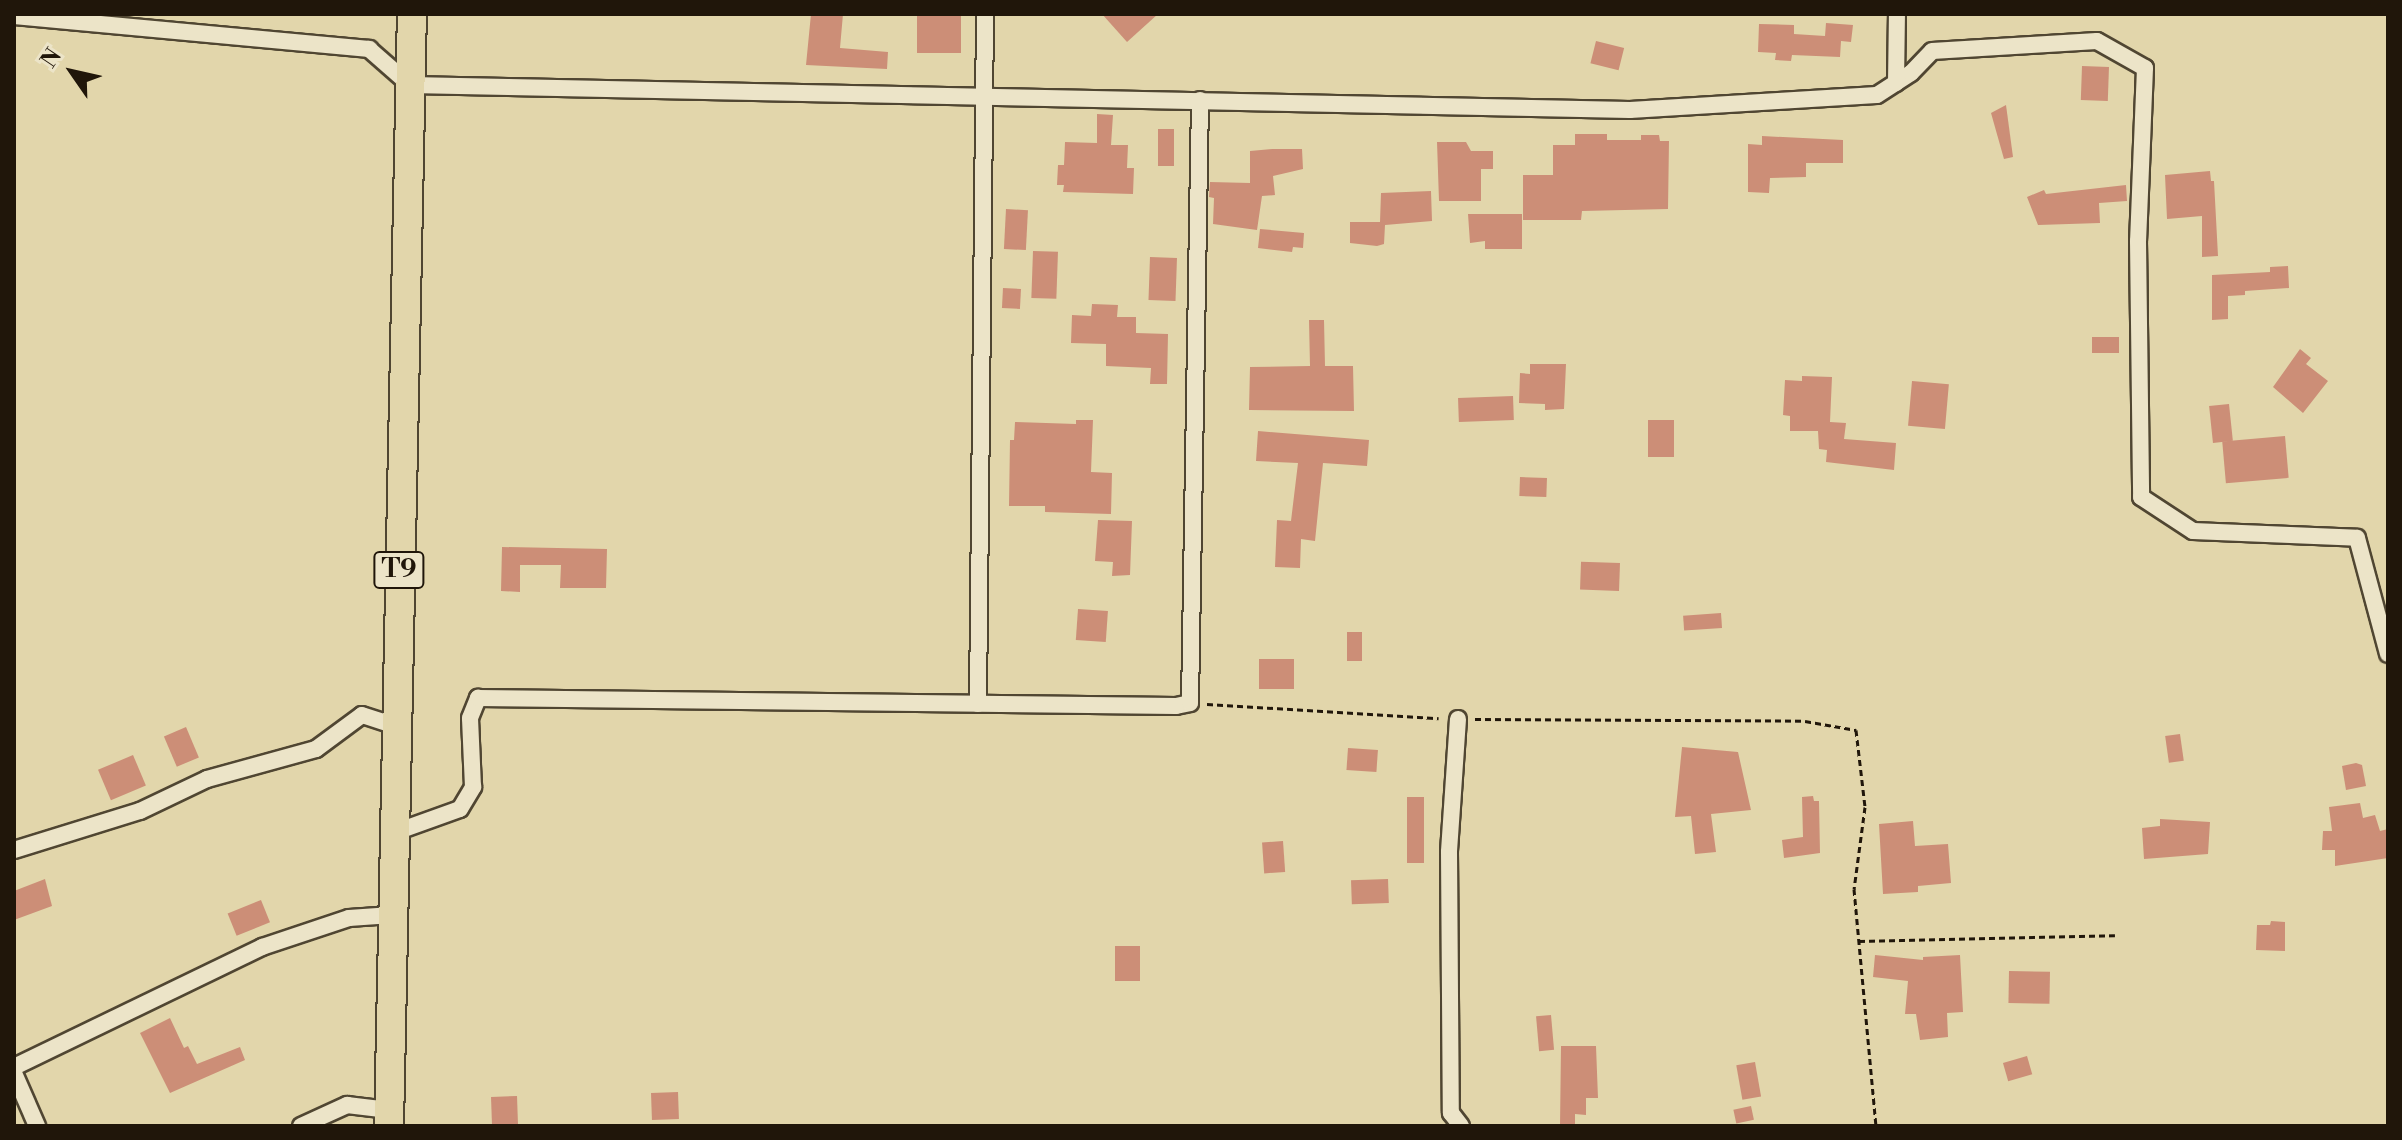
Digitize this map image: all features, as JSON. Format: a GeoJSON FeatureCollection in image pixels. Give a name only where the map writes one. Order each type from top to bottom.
{"type":"FeatureCollection","features":[{"type":"Feature","properties":{"kind":"highway","name":"T9"},"geometry":{"type":"LineString","coordinates":[[389,1118],[412,14]]}},
{"type":"Feature","properties":{"kind":"street"},"geometry":{"type":"LineString","coordinates":[[978,704],[985,14]]}},
{"type":"Feature","properties":{"kind":"street"},"geometry":{"type":"LineString","coordinates":[[1896,83],[1897,14]]}},
{"type":"Feature","properties":{"kind":"street"},"geometry":{"type":"LineString","coordinates":[[14,16],[369,49],[410,85],[1630,110],[1877,95],[1911,73],[1932,51],[2097,41],[2145,68],[2138,241],[2141,497],[2193,531],[2357,538],[2388,654]]}},
{"type":"Feature","properties":{"kind":"street"},"geometry":{"type":"LineString","coordinates":[[393,833],[460,809],[473,787],[470,718],[478,698],[1176,706],[1190,703],[1200,100]]}},
{"type":"Feature","properties":{"kind":"street"},"geometry":{"type":"LineString","coordinates":[[14,850],[140,811],[207,779],[307,753],[362,715],[396,726]]}},
{"type":"Feature","properties":{"kind":"street"},"geometry":{"type":"LineString","coordinates":[[1458,719],[1449,852],[1451,1113],[1461,1126]]}},
{"type":"Feature","properties":{"kind":"street"},"geometry":{"type":"LineString","coordinates":[[14,1067],[262,947],[349,918],[392,915]]}},
{"type":"Feature","properties":{"kind":"street"},"geometry":{"type":"LineString","coordinates":[[14,1073],[37,1126]]}},
{"type":"Feature","properties":{"kind":"street"},"geometry":{"type":"LineString","coordinates":[[301,1126],[347,1105],[389,1118]]}},
{"type":"Feature","properties":{"kind":"path"},"geometry":{"type":"LineString","coordinates":[[1729,721],[1805,721],[1856,730],[1865,807],[1854,889],[1876,1126]]}},
{"type":"Feature","properties":{"kind":"path"},"geometry":{"type":"LineString","coordinates":[[1859,941],[2115,935]]}},
{"type":"Feature","properties":{"kind":"building"},"geometry":{"type":"Polygon","coordinates":[[[811,14],[843,14],[840,48],[888,52],[887,69],[806,65],[811,14]]]}},
{"type":"Feature","properties":{"kind":"building"},"geometry":{"type":"Polygon","coordinates":[[[917,14],[961,14],[961,53],[917,53],[917,14]]]}},
{"type":"Feature","properties":{"kind":"building"},"geometry":{"type":"Polygon","coordinates":[[[1102,14],[1158,14],[1127,42],[1102,14]]]}},
{"type":"Feature","properties":{"kind":"building"},"geometry":{"type":"Polygon","coordinates":[[[1826,23],[1853,25],[1851,42],[1841,41],[1840,57],[1792,55],[1791,61],[1775,60],[1776,53],[1758,52],[1759,24],[1794,25],[1794,34],[1825,36],[1826,23]]]}},
{"type":"Feature","properties":{"kind":"building"},"geometry":{"type":"Polygon","coordinates":[[[1596,41],[1624,48],[1619,70],[1590,63],[1596,41]]]}},
{"type":"Feature","properties":{"kind":"building"},"geometry":{"type":"Polygon","coordinates":[[[2082,66],[2109,67],[2108,101],[2081,100],[2082,66]]]}},
{"type":"Feature","properties":{"kind":"building"},"geometry":{"type":"Polygon","coordinates":[[[2006,105],[2013,157],[2004,159],[1991,113],[2006,105]]]}},
{"type":"Feature","properties":{"kind":"building"},"geometry":{"type":"Polygon","coordinates":[[[1097,114],[1113,115],[1111,145],[1128,145],[1127,168],[1134,168],[1133,194],[1063,192],[1064,185],[1057,185],[1058,165],[1064,165],[1065,142],[1097,143],[1097,114]]]}},
{"type":"Feature","properties":{"kind":"building"},"geometry":{"type":"Polygon","coordinates":[[[1158,129],[1174,129],[1174,166],[1158,166],[1158,129]]]}},
{"type":"Feature","properties":{"kind":"building"},"geometry":{"type":"Polygon","coordinates":[[[1575,134],[1607,134],[1607,140],[1641,140],[1641,135],[1659,135],[1660,141],[1669,141],[1668,209],[1582,211],[1581,220],[1523,220],[1523,175],[1553,175],[1553,145],[1575,145],[1575,134]]]}},
{"type":"Feature","properties":{"kind":"building"},"geometry":{"type":"Polygon","coordinates":[[[1762,136],[1843,140],[1843,163],[1806,163],[1806,177],[1770,178],[1769,193],[1748,192],[1748,144],[1762,145],[1762,136]]]}},
{"type":"Feature","properties":{"kind":"building"},"geometry":{"type":"Polygon","coordinates":[[[1437,142],[1466,142],[1471,151],[1493,151],[1493,169],[1481,169],[1481,201],[1439,201],[1437,142]]]}},
{"type":"Feature","properties":{"kind":"building"},"geometry":{"type":"Polygon","coordinates":[[[1302,149],[1303,169],[1273,176],[1275,195],[1262,196],[1257,230],[1213,224],[1214,198],[1209,197],[1210,182],[1250,183],[1250,151],[1302,149]]]}},
{"type":"Feature","properties":{"kind":"building"},"geometry":{"type":"Polygon","coordinates":[[[2210,171],[2211,181],[2214,181],[2218,256],[2202,257],[2202,216],[2167,219],[2165,175],[2210,171]]]}},
{"type":"Feature","properties":{"kind":"building"},"geometry":{"type":"Polygon","coordinates":[[[2126,185],[2127,201],[2099,203],[2100,223],[2038,225],[2027,197],[2044,190],[2046,194],[2126,185]]]}},
{"type":"Feature","properties":{"kind":"building"},"geometry":{"type":"Polygon","coordinates":[[[1431,191],[1432,221],[1385,225],[1384,244],[1377,246],[1350,243],[1350,222],[1380,222],[1381,193],[1431,191]]]}},
{"type":"Feature","properties":{"kind":"building"},"geometry":{"type":"Polygon","coordinates":[[[1006,209],[1028,210],[1026,250],[1004,249],[1006,209]]]}},
{"type":"Feature","properties":{"kind":"building"},"geometry":{"type":"Polygon","coordinates":[[[1468,214],[1522,214],[1522,249],[1485,249],[1485,241],[1470,243],[1468,214]]]}},
{"type":"Feature","properties":{"kind":"building"},"geometry":{"type":"Polygon","coordinates":[[[1260,229],[1304,233],[1303,248],[1293,247],[1292,252],[1258,248],[1260,229]]]}},
{"type":"Feature","properties":{"kind":"building"},"geometry":{"type":"Polygon","coordinates":[[[1033,251],[1058,252],[1056,299],[1031,298],[1033,251]]]}},
{"type":"Feature","properties":{"kind":"building"},"geometry":{"type":"Polygon","coordinates":[[[1150,257],[1177,258],[1175,301],[1148,300],[1150,257]]]}},
{"type":"Feature","properties":{"kind":"building"},"geometry":{"type":"Polygon","coordinates":[[[2288,266],[2289,288],[2245,291],[2245,295],[2228,296],[2228,319],[2212,320],[2212,275],[2270,272],[2270,267],[2288,266]]]}},
{"type":"Feature","properties":{"kind":"building"},"geometry":{"type":"Polygon","coordinates":[[[1003,288],[1021,289],[1020,309],[1002,308],[1003,288]]]}},
{"type":"Feature","properties":{"kind":"building"},"geometry":{"type":"Polygon","coordinates":[[[1092,304],[1118,305],[1117,317],[1136,317],[1136,333],[1168,334],[1167,384],[1150,384],[1151,368],[1106,366],[1106,344],[1071,343],[1072,315],[1091,316],[1092,304]]]}},
{"type":"Feature","properties":{"kind":"building"},"geometry":{"type":"Polygon","coordinates":[[[1309,320],[1324,320],[1325,366],[1353,366],[1354,411],[1249,410],[1250,367],[1310,366],[1309,320]]]}},
{"type":"Feature","properties":{"kind":"building"},"geometry":{"type":"Polygon","coordinates":[[[2092,337],[2119,337],[2119,353],[2092,353],[2092,337]]]}},
{"type":"Feature","properties":{"kind":"building"},"geometry":{"type":"Polygon","coordinates":[[[2300,349],[2311,358],[2306,364],[2328,381],[2303,413],[2273,387],[2300,349]]]}},
{"type":"Feature","properties":{"kind":"building"},"geometry":{"type":"Polygon","coordinates":[[[1530,364],[1566,364],[1564,409],[1545,410],[1545,404],[1519,403],[1520,373],[1530,374],[1530,364]]]}},
{"type":"Feature","properties":{"kind":"building"},"geometry":{"type":"Polygon","coordinates":[[[1802,376],[1832,377],[1830,422],[1846,423],[1844,439],[1896,443],[1894,470],[1826,462],[1827,450],[1819,449],[1818,431],[1790,431],[1790,416],[1783,415],[1785,380],[1802,381],[1802,376]]]}},
{"type":"Feature","properties":{"kind":"building"},"geometry":{"type":"Polygon","coordinates":[[[1912,381],[1949,384],[1945,429],[1908,426],[1912,381]]]}},
{"type":"Feature","properties":{"kind":"building"},"geometry":{"type":"Polygon","coordinates":[[[1513,396],[1514,420],[1459,422],[1458,398],[1513,396]]]}},
{"type":"Feature","properties":{"kind":"building"},"geometry":{"type":"Polygon","coordinates":[[[2229,404],[2233,441],[2213,443],[2209,406],[2229,404]]]}},
{"type":"Feature","properties":{"kind":"building"},"geometry":{"type":"Polygon","coordinates":[[[1076,420],[1093,420],[1091,472],[1112,473],[1111,514],[1045,512],[1045,506],[1009,506],[1010,440],[1014,440],[1015,422],[1076,424],[1076,420]]]}},
{"type":"Feature","properties":{"kind":"building"},"geometry":{"type":"Polygon","coordinates":[[[1648,420],[1674,420],[1674,457],[1648,457],[1648,420]]]}},
{"type":"Feature","properties":{"kind":"building"},"geometry":{"type":"Polygon","coordinates":[[[1258,431],[1369,440],[1367,466],[1323,463],[1315,541],[1301,539],[1300,568],[1275,567],[1277,520],[1291,521],[1298,463],[1256,461],[1258,431]]]}},
{"type":"Feature","properties":{"kind":"building"},"geometry":{"type":"Polygon","coordinates":[[[2285,436],[2289,478],[2226,483],[2222,441],[2285,436]]]}},
{"type":"Feature","properties":{"kind":"building"},"geometry":{"type":"Polygon","coordinates":[[[1520,477],[1547,478],[1546,497],[1519,496],[1520,477]]]}},
{"type":"Feature","properties":{"kind":"building"},"geometry":{"type":"Polygon","coordinates":[[[1098,520],[1132,521],[1130,575],[1112,576],[1113,562],[1095,561],[1098,520]]]}},
{"type":"Feature","properties":{"kind":"building"},"geometry":{"type":"Polygon","coordinates":[[[502,547],[607,549],[606,588],[560,588],[561,565],[520,565],[520,592],[501,591],[502,547]]]}},
{"type":"Feature","properties":{"kind":"building"},"geometry":{"type":"Polygon","coordinates":[[[1581,562],[1620,563],[1619,591],[1580,590],[1581,562]]]}},
{"type":"Feature","properties":{"kind":"building"},"geometry":{"type":"Polygon","coordinates":[[[1078,609],[1108,611],[1106,642],[1076,640],[1078,609]]]}},
{"type":"Feature","properties":{"kind":"building"},"geometry":{"type":"Polygon","coordinates":[[[1721,613],[1722,628],[1684,631],[1683,616],[1721,613]]]}},
{"type":"Feature","properties":{"kind":"building"},"geometry":{"type":"Polygon","coordinates":[[[1347,632],[1362,632],[1362,661],[1347,661],[1347,632]]]}},
{"type":"Feature","properties":{"kind":"building"},"geometry":{"type":"Polygon","coordinates":[[[1259,659],[1294,659],[1294,689],[1259,689],[1259,659]]]}},
{"type":"Feature","properties":{"kind":"building"},"geometry":{"type":"Polygon","coordinates":[[[186,727],[199,757],[177,767],[164,736],[186,727]]]}},
{"type":"Feature","properties":{"kind":"building"},"geometry":{"type":"Polygon","coordinates":[[[2180,734],[2184,761],[2169,763],[2165,736],[2180,734]]]}},
{"type":"Feature","properties":{"kind":"building"},"geometry":{"type":"Polygon","coordinates":[[[1682,747],[1738,752],[1751,810],[1711,814],[1716,852],[1695,854],[1691,816],[1675,817],[1682,747]]]}},
{"type":"Feature","properties":{"kind":"building"},"geometry":{"type":"Polygon","coordinates":[[[1348,748],[1378,750],[1376,772],[1346,770],[1348,748]]]}},
{"type":"Feature","properties":{"kind":"building"},"geometry":{"type":"Polygon","coordinates":[[[133,755],[146,785],[111,800],[98,770],[133,755]]]}},
{"type":"Feature","properties":{"kind":"building"},"geometry":{"type":"Polygon","coordinates":[[[2362,765],[2366,786],[2346,790],[2342,766],[2362,765]]]}},
{"type":"Feature","properties":{"kind":"building"},"geometry":{"type":"Polygon","coordinates":[[[1813,796],[1814,801],[1819,801],[1820,853],[1784,858],[1782,840],[1803,837],[1802,797],[1813,796]]]}},
{"type":"Feature","properties":{"kind":"building"},"geometry":{"type":"Polygon","coordinates":[[[1407,797],[1424,797],[1424,863],[1407,863],[1407,797]]]}},
{"type":"Feature","properties":{"kind":"building"},"geometry":{"type":"Polygon","coordinates":[[[2360,803],[2363,818],[2375,815],[2380,831],[2388,829],[2388,858],[2335,866],[2335,850],[2322,850],[2323,831],[2332,831],[2329,807],[2360,803]]]}},
{"type":"Feature","properties":{"kind":"building"},"geometry":{"type":"Polygon","coordinates":[[[2160,819],[2210,822],[2208,854],[2144,859],[2142,828],[2160,826],[2160,819]]]}},
{"type":"Feature","properties":{"kind":"building"},"geometry":{"type":"Polygon","coordinates":[[[1913,821],[1915,846],[1948,844],[1951,883],[1918,886],[1918,892],[1883,894],[1879,824],[1913,821]]]}},
{"type":"Feature","properties":{"kind":"building"},"geometry":{"type":"Polygon","coordinates":[[[1283,841],[1285,872],[1264,873],[1262,842],[1283,841]]]}},
{"type":"Feature","properties":{"kind":"building"},"geometry":{"type":"Polygon","coordinates":[[[45,879],[52,906],[14,920],[14,891],[45,879]]]}},
{"type":"Feature","properties":{"kind":"building"},"geometry":{"type":"Polygon","coordinates":[[[1388,879],[1389,903],[1352,904],[1351,880],[1388,879]]]}},
{"type":"Feature","properties":{"kind":"building"},"geometry":{"type":"Polygon","coordinates":[[[261,900],[270,922],[237,936],[228,913],[261,900]]]}},
{"type":"Feature","properties":{"kind":"building"},"geometry":{"type":"Polygon","coordinates":[[[2271,921],[2285,922],[2285,951],[2256,950],[2257,925],[2270,925],[2271,921]]]}},
{"type":"Feature","properties":{"kind":"building"},"geometry":{"type":"Polygon","coordinates":[[[1115,946],[1140,946],[1140,981],[1115,981],[1115,946]]]}},
{"type":"Feature","properties":{"kind":"building"},"geometry":{"type":"Polygon","coordinates":[[[1875,955],[1923,960],[1923,957],[1960,955],[1963,1012],[1947,1013],[1948,1037],[1920,1040],[1916,1014],[1905,1014],[1908,981],[1873,977],[1875,955]]]}},
{"type":"Feature","properties":{"kind":"building"},"geometry":{"type":"Polygon","coordinates":[[[2009,971],[2050,972],[2049,1004],[2008,1003],[2009,971]]]}},
{"type":"Feature","properties":{"kind":"building"},"geometry":{"type":"Polygon","coordinates":[[[1551,1015],[1554,1050],[1539,1051],[1536,1016],[1551,1015]]]}},
{"type":"Feature","properties":{"kind":"building"},"geometry":{"type":"Polygon","coordinates":[[[170,1018],[184,1048],[188,1046],[197,1064],[240,1047],[245,1060],[170,1093],[140,1033],[170,1018]]]}},
{"type":"Feature","properties":{"kind":"building"},"geometry":{"type":"Polygon","coordinates":[[[1561,1046],[1596,1046],[1598,1098],[1586,1098],[1586,1115],[1575,1114],[1575,1126],[1560,1126],[1561,1046]]]}},
{"type":"Feature","properties":{"kind":"building"},"geometry":{"type":"Polygon","coordinates":[[[2027,1056],[2032,1074],[2008,1081],[2003,1063],[2027,1056]]]}},
{"type":"Feature","properties":{"kind":"building"},"geometry":{"type":"Polygon","coordinates":[[[1755,1062],[1761,1096],[1742,1100],[1736,1065],[1755,1062]]]}},
{"type":"Feature","properties":{"kind":"building"},"geometry":{"type":"Polygon","coordinates":[[[678,1092],[679,1119],[652,1120],[651,1093],[678,1092]]]}},
{"type":"Feature","properties":{"kind":"building"},"geometry":{"type":"Polygon","coordinates":[[[517,1096],[518,1126],[492,1126],[491,1097],[517,1096]]]}},
{"type":"Feature","properties":{"kind":"building"},"geometry":{"type":"Polygon","coordinates":[[[1751,1106],[1754,1120],[1736,1123],[1733,1110],[1751,1106]]]}}]}
